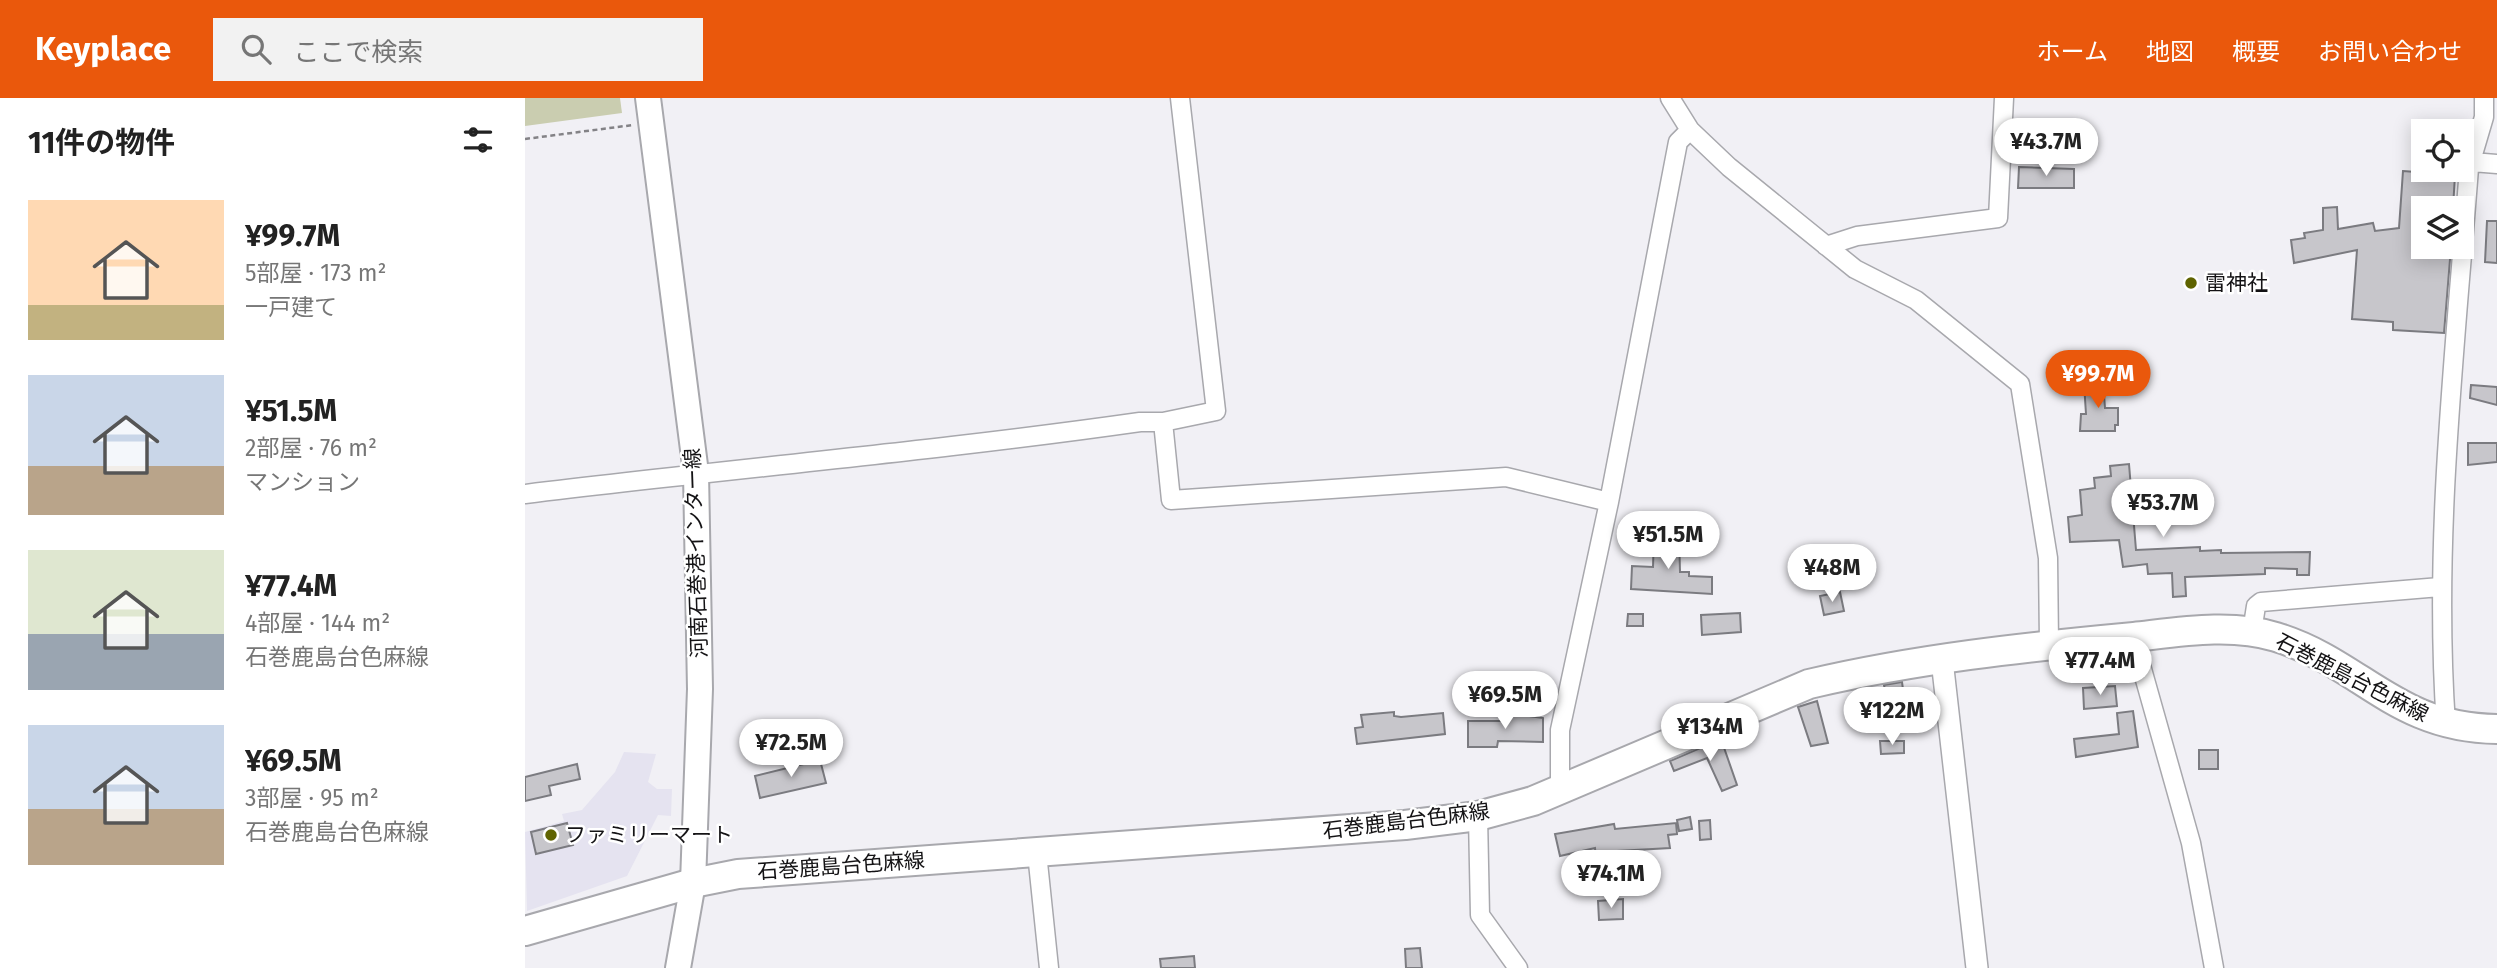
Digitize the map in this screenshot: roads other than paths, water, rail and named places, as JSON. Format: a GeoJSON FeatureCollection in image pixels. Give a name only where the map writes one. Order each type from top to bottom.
{"type":"FeatureCollection","features":[{"type":"Feature","properties":{"kind":"main road","name":"河南石巻港インター線"},"geometry":{"type":"LineString","coordinates":[[648,98],[696,473],[700,689],[693,883],[678,968]]}},
{"type":"Feature","properties":{"kind":"main road","name":"石巻鹿島台色麻線"},"geometry":{"type":"LineString","coordinates":[[525,931],[693,883],[782,869],[1405,825],[1478,816],[1560,791],[1809,684],[1852,674],[2049,644],[2197,630],[2252,632],[2299,646],[2381,696],[2445,724],[2497,729]]}},
{"type":"Feature","properties":{"kind":"street"},"geometry":{"type":"LineString","coordinates":[[525,494],[696,473],[962,447],[1140,422],[1163,422],[1216,411],[1180,98]]}},
{"type":"Feature","properties":{"kind":"street"},"geometry":{"type":"LineString","coordinates":[[1670,98],[1690,130],[1729,167],[1855,269],[1916,300],[2020,384],[2048,558],[2049,644]]}},
{"type":"Feature","properties":{"kind":"street"},"geometry":{"type":"LineString","coordinates":[[1826,246],[1857,236],[1999,218],[2004,98]]}},
{"type":"Feature","properties":{"kind":"street"},"geometry":{"type":"LineString","coordinates":[[2474,154],[2484,117],[2484,98]]}},
{"type":"Feature","properties":{"kind":"street"},"geometry":{"type":"LineString","coordinates":[[1560,791],[1560,730],[1609,502],[1678,142],[1690,130]]}},
{"type":"Feature","properties":{"kind":"street"},"geometry":{"type":"LineString","coordinates":[[2474,162],[2497,164]]}},
{"type":"Feature","properties":{"kind":"street"},"geometry":{"type":"LineString","coordinates":[[2445,724],[2440,587],[2470,182]]}},
{"type":"Feature","properties":{"kind":"street"},"geometry":{"type":"LineString","coordinates":[[1163,422],[1171,500],[1506,477],[1609,502]]}},
{"type":"Feature","properties":{"kind":"street"},"geometry":{"type":"LineString","coordinates":[[2252,632],[2256,606],[2261,602],[2440,587]]}},
{"type":"Feature","properties":{"kind":"street"},"geometry":{"type":"LineString","coordinates":[[2133,637],[2190,843],[2214,968]]}},
{"type":"Feature","properties":{"kind":"street"},"geometry":{"type":"LineString","coordinates":[[1941,660],[1977,968]]}},
{"type":"Feature","properties":{"kind":"street"},"geometry":{"type":"LineString","coordinates":[[1478,816],[1480,915],[1518,968]]}},
{"type":"Feature","properties":{"kind":"street"},"geometry":{"type":"LineString","coordinates":[[1037,853],[1049,968]]}},
{"type":"Feature","properties":{"kind":"place","name":"雷神社"},"geometry":{"type":"Point","coordinates":[2191,283]}},
{"type":"Feature","properties":{"kind":"place","name":"ファミリーマート"},"geometry":{"type":"Point","coordinates":[551,835]}}]}
